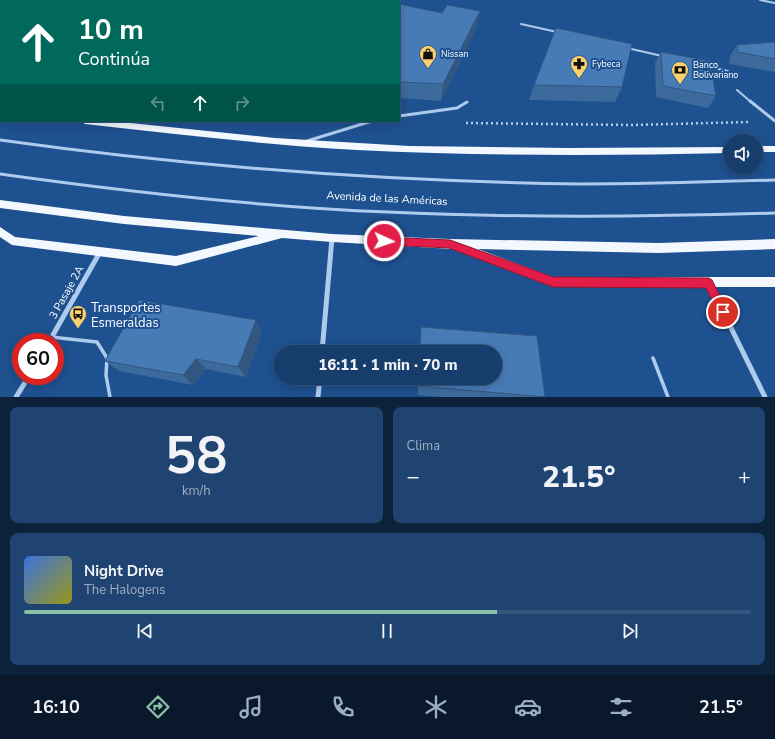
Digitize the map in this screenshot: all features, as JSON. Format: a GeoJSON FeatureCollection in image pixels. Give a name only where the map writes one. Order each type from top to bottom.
{"type":"FeatureCollection","features":[{"type":"Feature","properties":{"kind":"main road"},"geometry":{"type":"LineString","coordinates":[[94,122],[302,143],[516,152],[723,150]]}},
{"type":"Feature","properties":{"kind":"main road"},"geometry":{"type":"LineString","coordinates":[[763,149],[775,148]]}},
{"type":"Feature","properties":{"kind":"main road"},"geometry":{"type":"LineString","coordinates":[[0,204],[124,220],[332,238],[450,244],[659,248],[775,244]]}},
{"type":"Feature","properties":{"kind":"main road"},"geometry":{"type":"LineString","coordinates":[[0,231],[12,242],[176,261],[286,234]]}},
{"type":"Feature","properties":{"kind":"main road"},"geometry":{"type":"LineString","coordinates":[[450,244],[553,282],[775,282]]}},
{"type":"Feature","properties":{"kind":"street"},"geometry":{"type":"LineString","coordinates":[[323,345],[332,238]]}},
{"type":"Feature","properties":{"kind":"street","name":"3 Pasaje 2A"},"geometry":{"type":"LineString","coordinates":[[54,333],[100,252]]}},
{"type":"Feature","properties":{"kind":"street"},"geometry":{"type":"LineString","coordinates":[[709,283],[765,397]]}},
{"type":"Feature","properties":{"kind":"street"},"geometry":{"type":"LineString","coordinates":[[16,397],[23,385]]}},
{"type":"Feature","properties":{"kind":"street"},"geometry":{"type":"LineString","coordinates":[[318,397],[319,385]]}},
{"type":"Feature","properties":{"kind":"lane"},"geometry":{"type":"LineString","coordinates":[[760,0],[775,3]]}},
{"type":"Feature","properties":{"kind":"lane"},"geometry":{"type":"LineString","coordinates":[[521,24],[559,33]]}},
{"type":"Feature","properties":{"kind":"lane"},"geometry":{"type":"LineString","coordinates":[[621,47],[667,57]]}},
{"type":"Feature","properties":{"kind":"lane"},"geometry":{"type":"LineString","coordinates":[[705,66],[728,71]]}},
{"type":"Feature","properties":{"kind":"lane"},"geometry":{"type":"LineString","coordinates":[[737,90],[758,109],[775,120]]}},
{"type":"Feature","properties":{"kind":"lane"},"geometry":{"type":"LineString","coordinates":[[400,116],[457,108],[467,102]]}},
{"type":"Feature","properties":{"kind":"lane"},"geometry":{"type":"LineString","coordinates":[[302,143],[369,122]]}},
{"type":"Feature","properties":{"kind":"lane","name":"Avenida de las Américas"},"geometry":{"type":"LineString","coordinates":[[0,140],[56,148],[259,170],[381,178],[554,184],[775,180]]}},
{"type":"Feature","properties":{"kind":"lane","name":"Avenida de las Américas"},"geometry":{"type":"LineString","coordinates":[[0,174],[162,195],[398,212],[544,217],[652,217],[775,213]]}},
{"type":"Feature","properties":{"kind":"lane"},"geometry":{"type":"LineString","coordinates":[[64,341],[97,342],[107,358],[106,375],[110,397]]}},
{"type":"Feature","properties":{"kind":"lane"},"geometry":{"type":"LineString","coordinates":[[653,358],[668,397]]}},
{"type":"Feature","properties":{"kind":"path"},"geometry":{"type":"LineString","coordinates":[[464,123],[633,125],[775,120]]}},
{"type":"Feature","properties":{"kind":"building","name":"Nissan"},"geometry":{"type":"Polygon","coordinates":[[[400,4],[442,13],[447,5],[480,11],[443,84],[400,82],[400,4]]]}},
{"type":"Feature","properties":{"kind":"building","name":"Fybeca"},"geometry":{"type":"Polygon","coordinates":[[[556,28],[632,44],[622,87],[534,85],[556,28]]]}},
{"type":"Feature","properties":{"kind":"building"},"geometry":{"type":"Polygon","coordinates":[[[775,42],[775,59],[737,52],[737,45],[775,42]]]}},
{"type":"Feature","properties":{"kind":"building"},"geometry":{"type":"Polygon","coordinates":[[[661,52],[710,61],[716,96],[663,86],[661,52]]]}},
{"type":"Feature","properties":{"kind":"building"},"geometry":{"type":"Polygon","coordinates":[[[139,300],[256,320],[238,367],[196,359],[183,375],[105,361],[139,300]]]}},
{"type":"Feature","properties":{"kind":"building"},"geometry":{"type":"Polygon","coordinates":[[[421,327],[537,336],[545,397],[419,386],[502,385],[502,345],[420,345],[421,327]]]}},
{"type":"Feature","properties":{"kind":"place","name":"Nissan"},"geometry":{"type":"Point","coordinates":[428,69]}},
{"type":"Feature","properties":{"kind":"place","name":"Fybeca"},"geometry":{"type":"Point","coordinates":[579,79]}},
{"type":"Feature","properties":{"kind":"place","name":"Banco Bolivariano"},"geometry":{"type":"Point","coordinates":[680,85]}},
{"type":"Feature","properties":{"kind":"place","name":"Transportes Esmeraldas"},"geometry":{"type":"Point","coordinates":[78,329]}},
{"type":"Feature","properties":{"kind":"route"},"geometry":{"type":"LineString","coordinates":[[384,241],[450,244],[553,282],[709,283],[723,312]]}}]}
